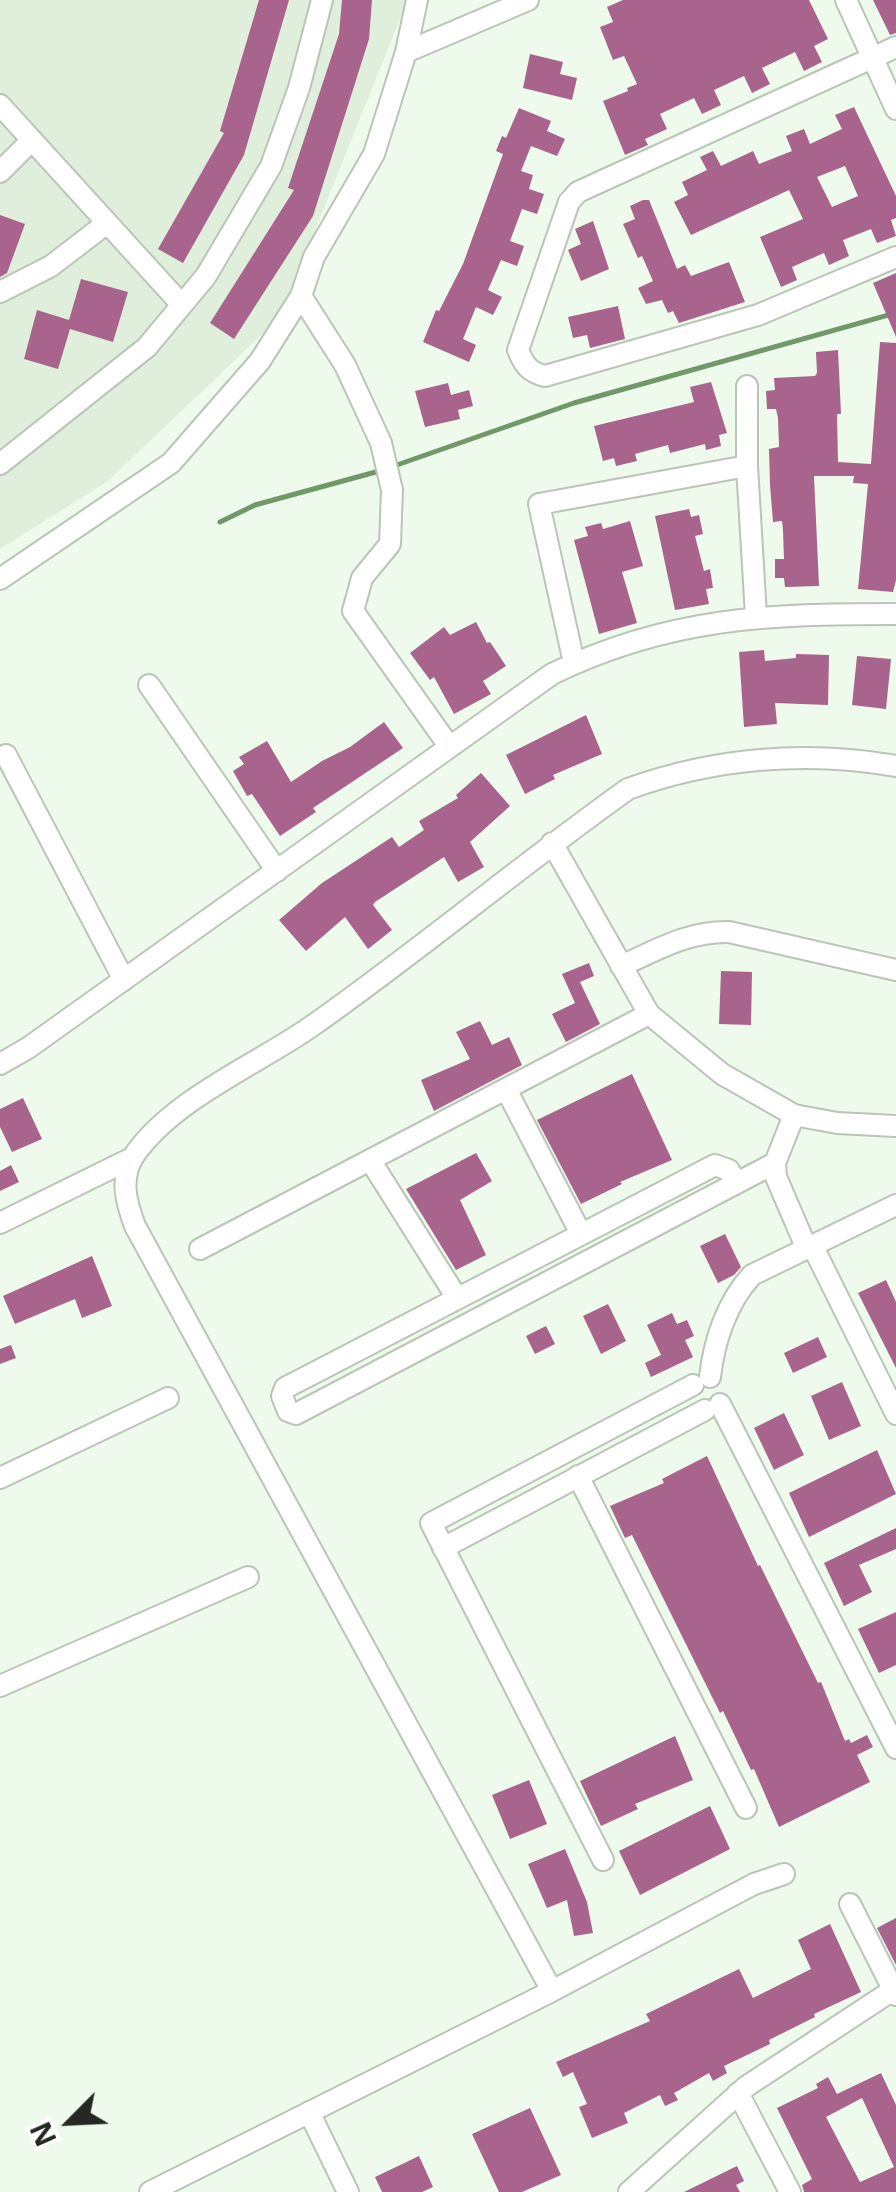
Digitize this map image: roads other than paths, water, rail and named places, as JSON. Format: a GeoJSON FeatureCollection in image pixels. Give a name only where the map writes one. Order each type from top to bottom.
{"type":"FeatureCollection","features":[{"type":"Feature","properties":{"kind":"street"},"geometry":{"type":"LineString","coordinates":[[0,464],[147,347],[206,276],[272,166],[299,88],[322,0]]}},
{"type":"Feature","properties":{"kind":"street"},"geometry":{"type":"LineString","coordinates":[[0,579],[171,463],[260,361],[301,296],[314,257],[374,154],[406,52],[417,0]]}},
{"type":"Feature","properties":{"kind":"street"},"geometry":{"type":"LineString","coordinates":[[406,52],[528,0]]}},
{"type":"Feature","properties":{"kind":"street"},"geometry":{"type":"LineString","coordinates":[[846,0],[896,109]]}},
{"type":"Feature","properties":{"kind":"street"},"geometry":{"type":"LineString","coordinates":[[896,47],[578,192],[568,202],[518,350],[523,364],[532,373],[544,376],[758,316],[896,256]]}},
{"type":"Feature","properties":{"kind":"street"},"geometry":{"type":"LineString","coordinates":[[0,105],[182,305]]}},
{"type":"Feature","properties":{"kind":"street"},"geometry":{"type":"LineString","coordinates":[[0,172],[32,140]]}},
{"type":"Feature","properties":{"kind":"street"},"geometry":{"type":"LineString","coordinates":[[0,292],[52,266],[107,222]]}},
{"type":"Feature","properties":{"kind":"street"},"geometry":{"type":"LineString","coordinates":[[301,296],[345,365],[381,443],[392,490],[390,544],[362,578],[353,610],[449,746]]}},
{"type":"Feature","properties":{"kind":"street"},"geometry":{"type":"LineString","coordinates":[[748,386],[747,466],[756,616]]}},
{"type":"Feature","properties":{"kind":"street"},"geometry":{"type":"LineString","coordinates":[[574,663],[538,504],[747,466]]}},
{"type":"Feature","properties":{"kind":"street"},"geometry":{"type":"LineString","coordinates":[[0,1064],[28,1048],[552,674],[603,649],[661,632],[756,616],[896,614]]}},
{"type":"Feature","properties":{"kind":"street"},"geometry":{"type":"LineString","coordinates":[[149,685],[277,870]]}},
{"type":"Feature","properties":{"kind":"street"},"geometry":{"type":"LineString","coordinates":[[6,755],[124,980]]}},
{"type":"Feature","properties":{"kind":"street"},"geometry":{"type":"LineString","coordinates":[[552,1991],[135,1226],[126,1202],[124,1180],[132,1158],[180,1110],[311,1026],[628,789],[669,774],[764,759],[896,766]]}},
{"type":"Feature","properties":{"kind":"street"},"geometry":{"type":"LineString","coordinates":[[552,843],[648,1014],[722,1074],[794,1115],[837,1123],[896,1126]]}},
{"type":"Feature","properties":{"kind":"street"},"geometry":{"type":"LineString","coordinates":[[621,966],[685,936],[729,932],[896,970]]}},
{"type":"Feature","properties":{"kind":"street"},"geometry":{"type":"LineString","coordinates":[[200,1249],[648,1014]]}},
{"type":"Feature","properties":{"kind":"street"},"geometry":{"type":"LineString","coordinates":[[506,1089],[581,1234]]}},
{"type":"Feature","properties":{"kind":"street"},"geometry":{"type":"LineString","coordinates":[[794,1115],[774,1163],[781,1195],[896,1414]]}},
{"type":"Feature","properties":{"kind":"street"},"geometry":{"type":"LineString","coordinates":[[0,1223],[132,1158]]}},
{"type":"Feature","properties":{"kind":"street"},"geometry":{"type":"LineString","coordinates":[[370,1160],[457,1298]]}},
{"type":"Feature","properties":{"kind":"street"},"geometry":{"type":"LineString","coordinates":[[736,1182],[728,1170],[715,1165],[457,1298],[282,1392],[292,1415],[774,1163]]}},
{"type":"Feature","properties":{"kind":"street"},"geometry":{"type":"LineString","coordinates":[[702,1381],[718,1336],[742,1286],[752,1275],[896,1205]]}},
{"type":"Feature","properties":{"kind":"street"},"geometry":{"type":"LineString","coordinates":[[443,1548],[713,1407],[724,1390],[718,1382],[702,1381],[433,1520],[432,1526],[443,1548],[603,1860]]}},
{"type":"Feature","properties":{"kind":"street"},"geometry":{"type":"LineString","coordinates":[[0,1478],[168,1398]]}},
{"type":"Feature","properties":{"kind":"street"},"geometry":{"type":"LineString","coordinates":[[713,1407],[896,1748]]}},
{"type":"Feature","properties":{"kind":"street"},"geometry":{"type":"LineString","coordinates":[[578,1476],[746,1808]]}},
{"type":"Feature","properties":{"kind":"street"},"geometry":{"type":"LineString","coordinates":[[0,1686],[248,1577]]}},
{"type":"Feature","properties":{"kind":"street"},"geometry":{"type":"LineString","coordinates":[[150,2192],[552,1991],[754,1884],[784,1874]]}},
{"type":"Feature","properties":{"kind":"street"},"geometry":{"type":"LineString","coordinates":[[629,2192],[738,2094],[895,1991],[850,1904]]}},
{"type":"Feature","properties":{"kind":"street"},"geometry":{"type":"LineString","coordinates":[[738,2094],[790,2192]]}},
{"type":"Feature","properties":{"kind":"street"},"geometry":{"type":"LineString","coordinates":[[309,2112],[348,2192]]}},
{"type":"Feature","properties":{"kind":"waterway"},"geometry":{"type":"LineString","coordinates":[[394,466],[574,403],[896,313]]}},
{"type":"Feature","properties":{"kind":"waterway"},"geometry":{"type":"LineString","coordinates":[[220,522],[255,505],[383,470]]}}]}
